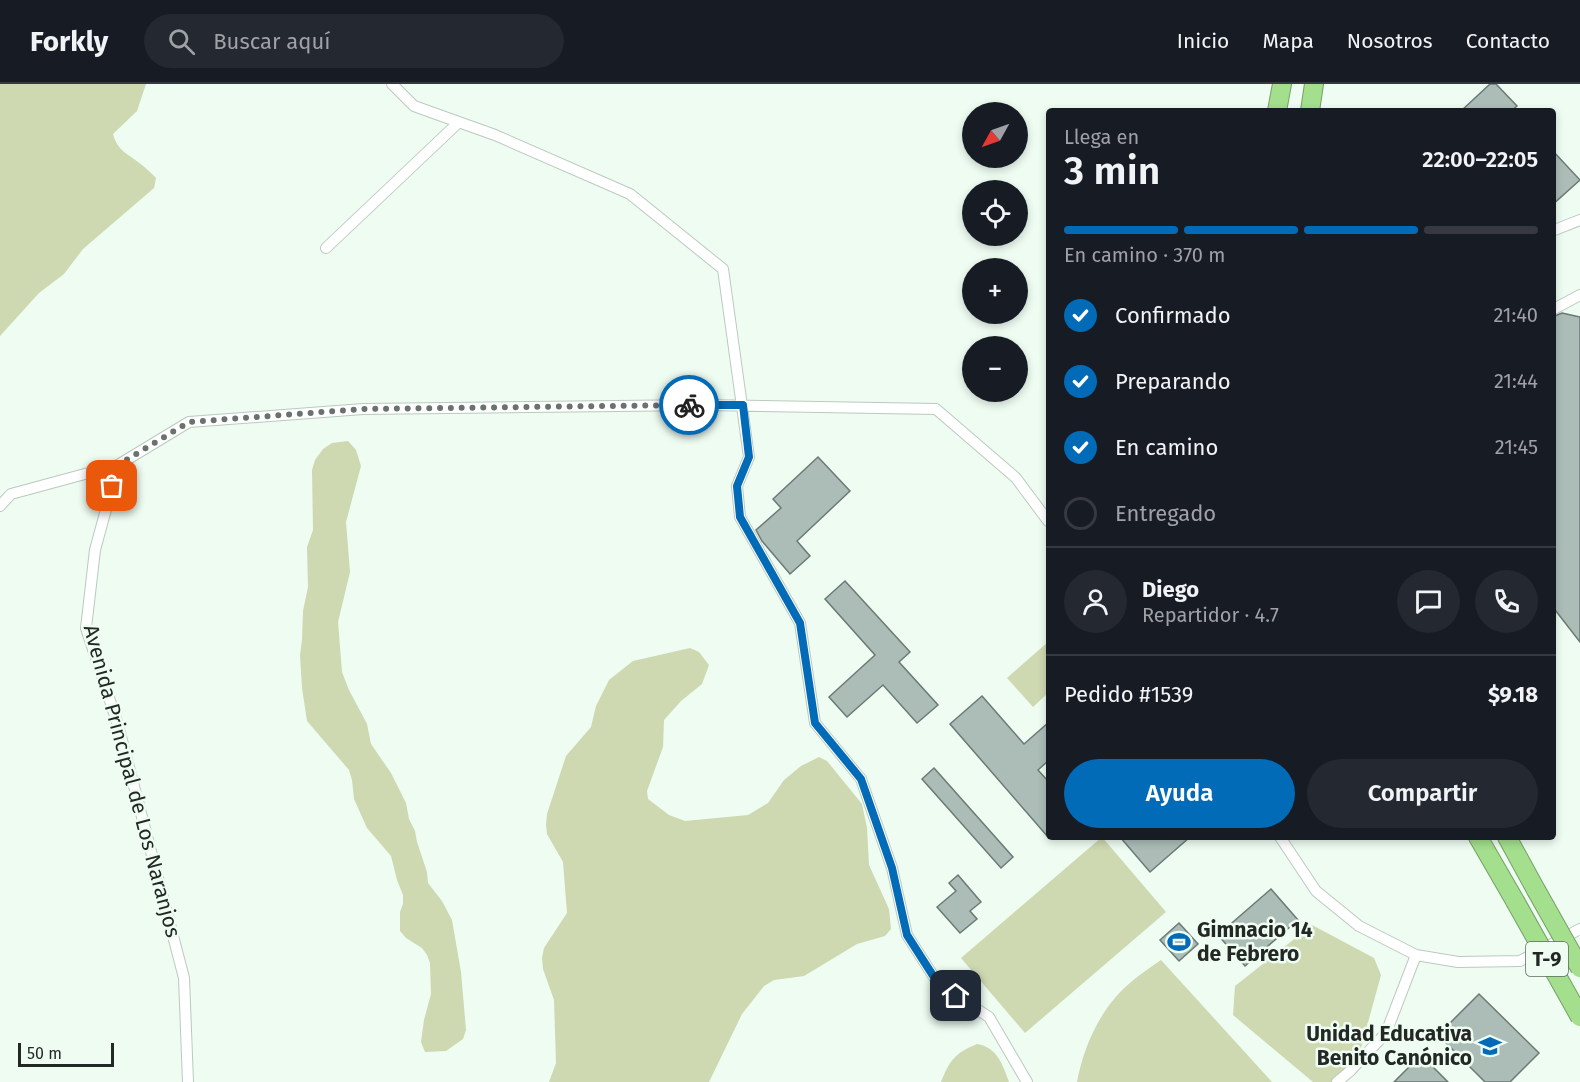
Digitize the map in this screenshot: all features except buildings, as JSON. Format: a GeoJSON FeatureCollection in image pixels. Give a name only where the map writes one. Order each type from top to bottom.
{"type":"FeatureCollection","features":[{"type":"Feature","properties":{"kind":"highway"},"geometry":{"type":"LineString","coordinates":[[1276,108],[1277,84]]}},
{"type":"Feature","properties":{"kind":"highway"},"geometry":{"type":"LineString","coordinates":[[1277,108],[1282,84]]}},
{"type":"Feature","properties":{"kind":"highway"},"geometry":{"type":"LineString","coordinates":[[1310,108],[1314,84]]}},
{"type":"Feature","properties":{"kind":"highway","name":"T-9"},"geometry":{"type":"LineString","coordinates":[[1480,840],[1580,1017]]}},
{"type":"Feature","properties":{"kind":"highway","name":"T-9"},"geometry":{"type":"LineString","coordinates":[[1509,840],[1580,968]]}},
{"type":"Feature","properties":{"kind":"street"},"geometry":{"type":"LineString","coordinates":[[392,84],[414,106],[495,135],[630,194],[723,269],[749,457],[737,486],[740,517],[800,623],[815,723],[861,779],[892,868],[907,935],[939,985],[989,1017],[1027,1082]]}},
{"type":"Feature","properties":{"kind":"street"},"geometry":{"type":"LineString","coordinates":[[326,248],[459,122]]}},
{"type":"Feature","properties":{"kind":"street"},"geometry":{"type":"LineString","coordinates":[[1556,229],[1580,220]]}},
{"type":"Feature","properties":{"kind":"street"},"geometry":{"type":"LineString","coordinates":[[1556,308],[1580,295]]}},
{"type":"Feature","properties":{"kind":"street"},"geometry":{"type":"LineString","coordinates":[[0,506],[11,494],[118,465],[189,422],[363,409],[743,405],[936,409],[1016,478],[1046,518]]}},
{"type":"Feature","properties":{"kind":"street","name":"Avenida Principal de Los Naranjos"},"geometry":{"type":"LineString","coordinates":[[118,465],[95,550],[86,628],[118,725],[184,978],[188,1082]]}},
{"type":"Feature","properties":{"kind":"street"},"geometry":{"type":"LineString","coordinates":[[1282,840],[1316,891],[1359,926],[1416,956],[1458,962],[1520,961],[1580,929]]}},
{"type":"Feature","properties":{"kind":"street"},"geometry":{"type":"LineString","coordinates":[[1337,1082],[1386,1032],[1416,956]]}},
{"type":"Feature","properties":{"kind":"green space"},"geometry":{"type":"Polygon","coordinates":[[[0,84],[146,84],[137,111],[113,134],[121,149],[156,178],[154,188],[83,249],[64,274],[39,293],[0,336],[0,84]]]}},
{"type":"Feature","properties":{"kind":"green space"},"geometry":{"type":"Polygon","coordinates":[[[348,441],[356,450],[361,466],[346,522],[350,572],[338,622],[342,672],[367,724],[371,744],[391,773],[406,803],[427,872],[428,883],[442,901],[452,920],[461,972],[466,1030],[463,1039],[446,1051],[425,1052],[421,1042],[431,994],[430,963],[422,948],[406,938],[400,931],[403,895],[391,856],[367,828],[354,799],[349,770],[307,721],[300,655],[303,611],[308,587],[307,547],[313,530],[312,470],[315,460],[323,449],[332,443],[348,441]]]}},
{"type":"Feature","properties":{"kind":"green space"},"geometry":{"type":"Polygon","coordinates":[[[1046,644],[1046,695],[1033,707],[1007,678],[1046,644]]]}},
{"type":"Feature","properties":{"kind":"green space"},"geometry":{"type":"Polygon","coordinates":[[[690,648],[699,652],[709,665],[702,684],[681,701],[664,720],[663,747],[647,791],[648,799],[669,815],[685,821],[748,815],[768,803],[784,780],[801,766],[819,757],[827,761],[862,804],[867,828],[869,865],[889,909],[891,929],[885,936],[857,944],[804,976],[774,980],[764,986],[742,1014],[709,1082],[549,1082],[556,1063],[554,1000],[543,969],[542,958],[544,948],[567,913],[563,862],[547,834],[547,814],[566,756],[591,727],[596,706],[609,680],[633,661],[690,648]]]}},
{"type":"Feature","properties":{"kind":"green space"},"geometry":{"type":"Polygon","coordinates":[[[1099,840],[1105,840],[1166,912],[1025,1033],[961,958],[1099,840]]]}},
{"type":"Feature","properties":{"kind":"green space"},"geometry":{"type":"Polygon","coordinates":[[[1312,925],[1374,958],[1381,975],[1358,1059],[1332,1082],[1313,1082],[1233,1015],[1235,986],[1312,925]]]}},
{"type":"Feature","properties":{"kind":"green space"},"geometry":{"type":"Polygon","coordinates":[[[1161,960],[1272,1082],[1077,1082],[1089,1041],[1111,1003],[1138,976],[1161,960]]]}},
{"type":"Feature","properties":{"kind":"green space"},"geometry":{"type":"Polygon","coordinates":[[[977,1044],[994,1053],[1002,1063],[1009,1082],[941,1082],[954,1058],[977,1044]]]}},
{"type":"Feature","properties":{"kind":"way so far"},"geometry":{"type":"LineString","coordinates":[[112,486],[118,465],[189,422],[363,409],[689,405]]}},
{"type":"Feature","properties":{"kind":"place","name":"Gimnacio 14 de Febrero"},"geometry":{"type":"Point","coordinates":[1179,942]}},
{"type":"Feature","properties":{"kind":"place","name":"Unidad Educativa Benito Canónico"},"geometry":{"type":"Point","coordinates":[1490,1046]}},
{"type":"Feature","properties":{"kind":"route"},"geometry":{"type":"LineString","coordinates":[[689,405],[743,405],[749,457],[737,486],[740,517],[800,623],[815,723],[861,779],[892,868],[907,935],[939,985],[956,996]]}}]}
